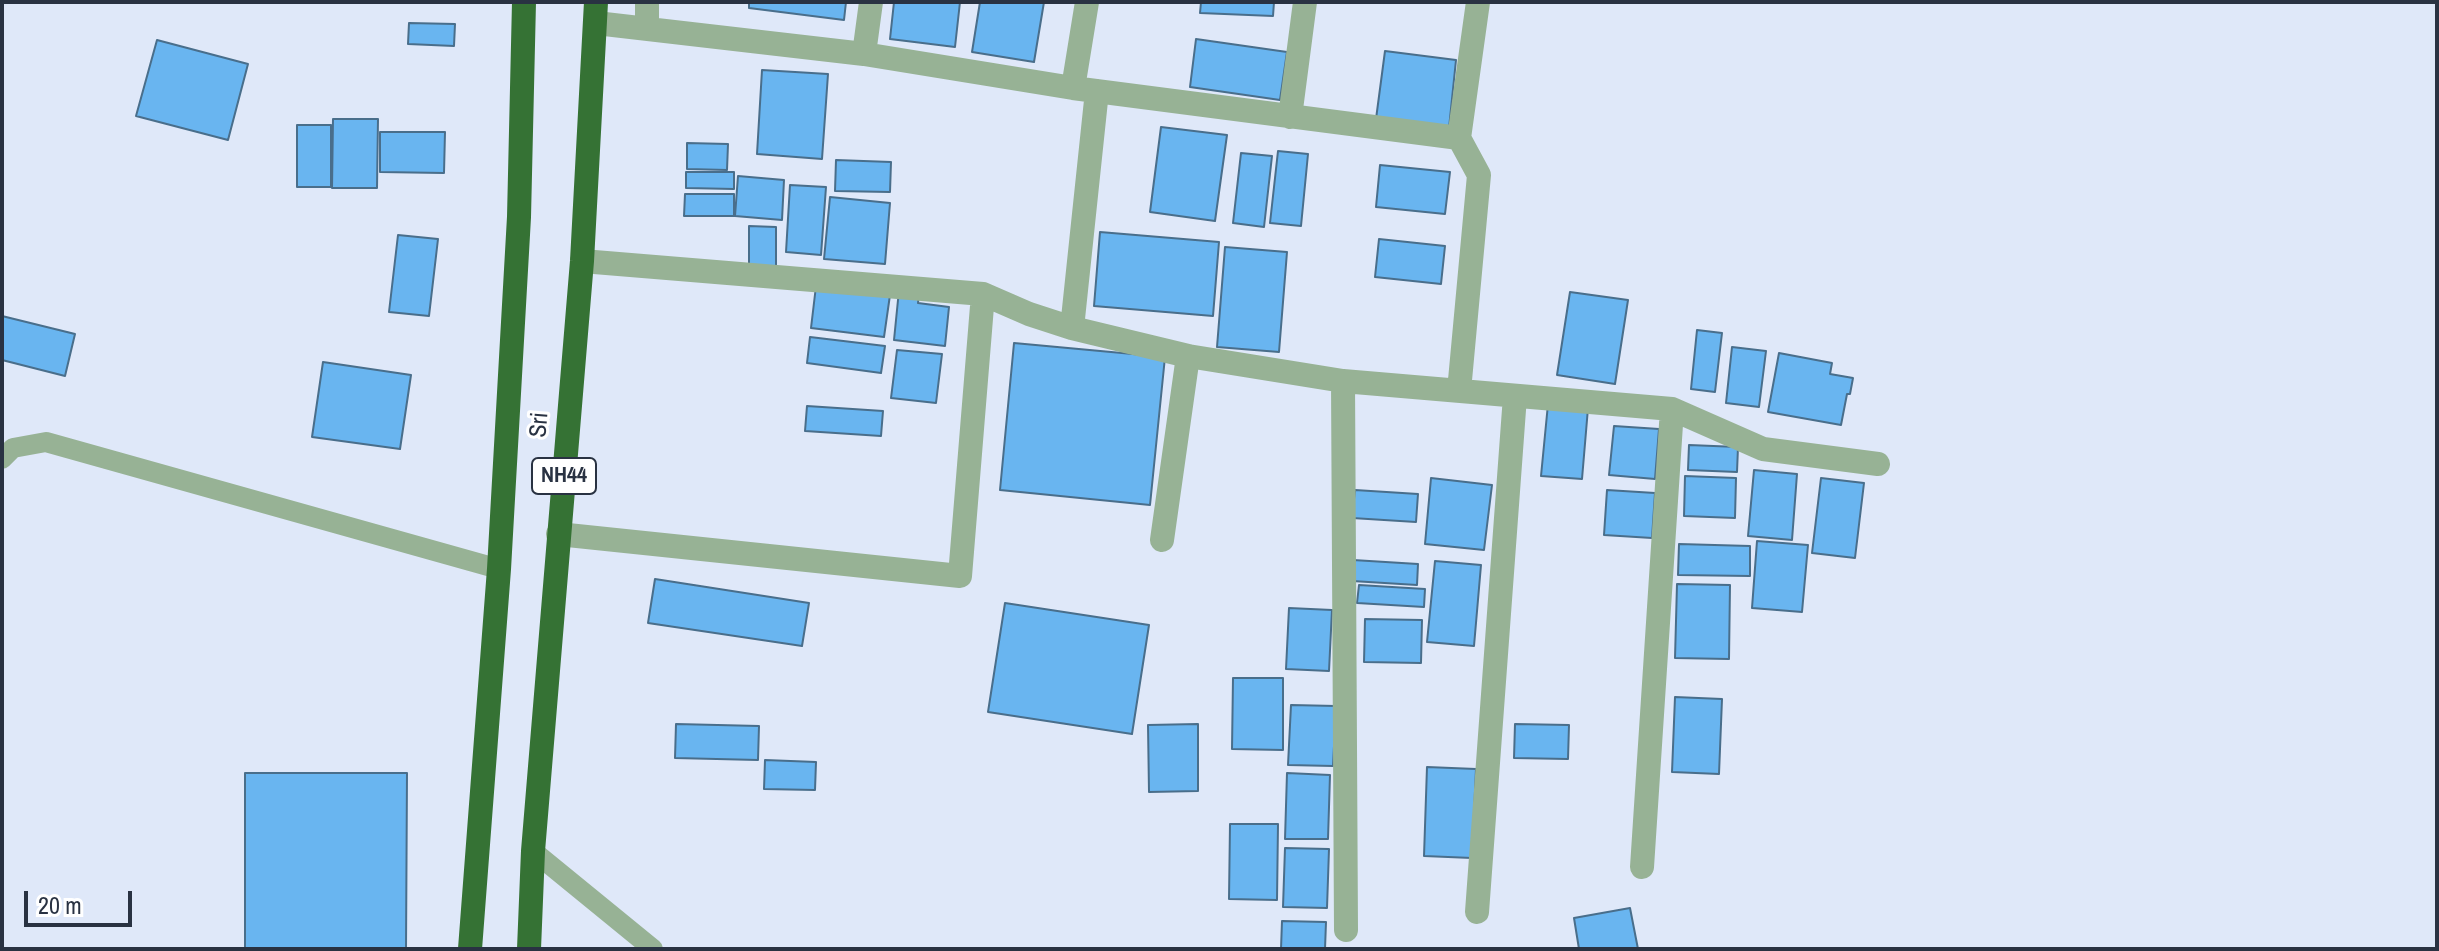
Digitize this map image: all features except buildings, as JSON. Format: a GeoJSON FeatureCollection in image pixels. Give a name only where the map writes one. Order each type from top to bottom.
{"type":"FeatureCollection","features":[{"type":"Feature","properties":{"kind":"highway","name":"NH44"},"geometry":{"type":"LineString","coordinates":[[470,949],[499,569],[519,217],[524,2]]}},
{"type":"Feature","properties":{"kind":"highway","name":"Sri"},"geometry":{"type":"LineString","coordinates":[[529,949],[533,851],[582,261],[596,13]]}},
{"type":"Feature","properties":{"kind":"street"},"geometry":{"type":"LineString","coordinates":[[647,2],[647,29]]}},
{"type":"Feature","properties":{"kind":"street"},"geometry":{"type":"LineString","coordinates":[[864,54],[871,2]]}},
{"type":"Feature","properties":{"kind":"street"},"geometry":{"type":"LineString","coordinates":[[1072,328],[1087,2]]}},
{"type":"Feature","properties":{"kind":"street"},"geometry":{"type":"LineString","coordinates":[[1290,117],[1305,2]]}},
{"type":"Feature","properties":{"kind":"street"},"geometry":{"type":"LineString","coordinates":[[1459,391],[1479,175],[1459,138],[1478,2]]}},
{"type":"Feature","properties":{"kind":"street"},"geometry":{"type":"LineString","coordinates":[[596,13],[647,29],[864,54],[1085,90],[1459,138]]}},
{"type":"Feature","properties":{"kind":"street"},"geometry":{"type":"LineString","coordinates":[[582,261],[983,294],[1072,328],[1188,356],[1343,381],[1672,409],[1763,449],[1878,464]]}},
{"type":"Feature","properties":{"kind":"street"},"geometry":{"type":"LineString","coordinates":[[558,534],[960,576],[983,294]]}},
{"type":"Feature","properties":{"kind":"street"},"geometry":{"type":"LineString","coordinates":[[1162,540],[1188,356]]}},
{"type":"Feature","properties":{"kind":"street"},"geometry":{"type":"LineString","coordinates":[[1343,381],[1346,930]]}},
{"type":"Feature","properties":{"kind":"street"},"geometry":{"type":"LineString","coordinates":[[1477,912],[1515,396]]}},
{"type":"Feature","properties":{"kind":"street"},"geometry":{"type":"LineString","coordinates":[[1642,867],[1672,409]]}},
{"type":"Feature","properties":{"kind":"lane"},"geometry":{"type":"LineString","coordinates":[[2,459],[13,448],[46,442],[499,569]]}},
{"type":"Feature","properties":{"kind":"lane"},"geometry":{"type":"LineString","coordinates":[[533,851],[653,949]]}}]}
